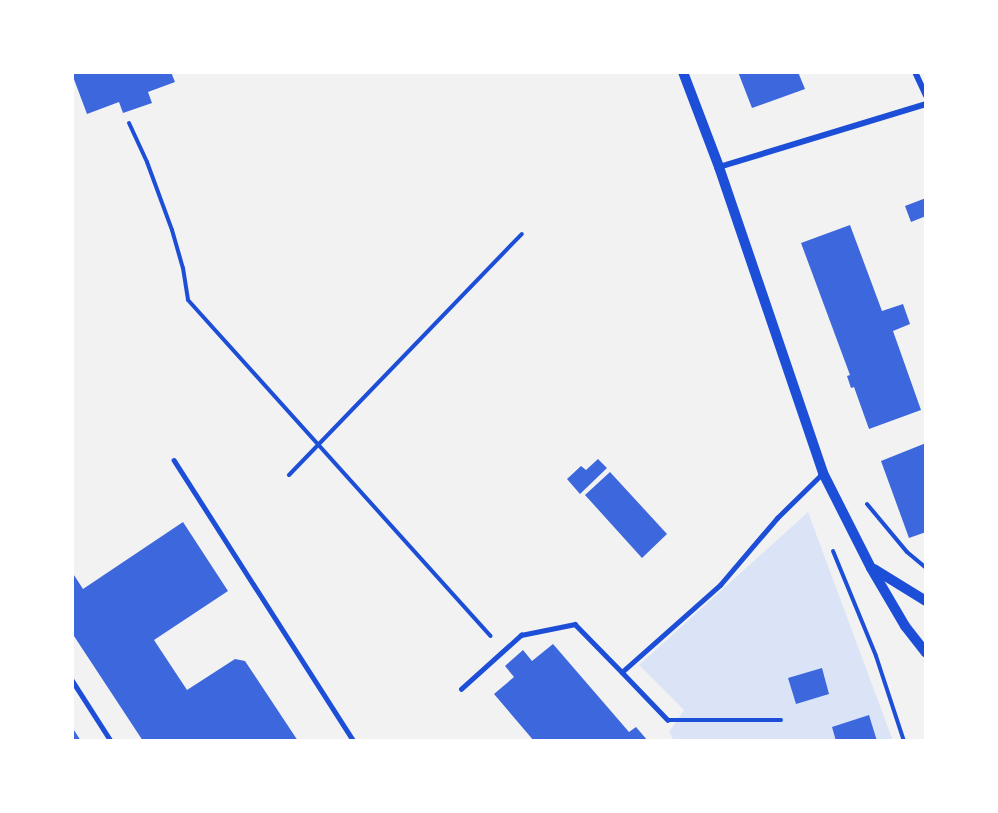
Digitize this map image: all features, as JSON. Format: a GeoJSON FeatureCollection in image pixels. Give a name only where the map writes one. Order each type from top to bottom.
{"type":"FeatureCollection","features":[{"type":"Feature","properties":{"kind":"street"},"geometry":{"type":"LineString","coordinates":[[683,72],[719,167],[823,473],[871,568],[905,626],[926,653]]}},
{"type":"Feature","properties":{"kind":"street"},"geometry":{"type":"LineString","coordinates":[[915,72],[926,96]]}},
{"type":"Feature","properties":{"kind":"street"},"geometry":{"type":"LineString","coordinates":[[719,167],[926,104]]}},
{"type":"Feature","properties":{"kind":"street"},"geometry":{"type":"LineString","coordinates":[[871,568],[926,602]]}},
{"type":"Feature","properties":{"kind":"lane"},"geometry":{"type":"LineString","coordinates":[[174,460],[354,741]]}},
{"type":"Feature","properties":{"kind":"lane"},"geometry":{"type":"LineString","coordinates":[[622,672],[720,585],[777,518],[823,473]]}},
{"type":"Feature","properties":{"kind":"lane"},"geometry":{"type":"LineString","coordinates":[[461,689],[521,635],[575,624],[668,720],[781,720]]}},
{"type":"Feature","properties":{"kind":"lane"},"geometry":{"type":"LineString","coordinates":[[72,680],[111,741]]}},
{"type":"Feature","properties":{"kind":"path"},"geometry":{"type":"LineString","coordinates":[[129,123],[147,162],[172,230],[183,268],[188,300],[504,650]]}},
{"type":"Feature","properties":{"kind":"path"},"geometry":{"type":"LineString","coordinates":[[289,475],[522,234]]}},
{"type":"Feature","properties":{"kind":"path"},"geometry":{"type":"LineString","coordinates":[[864,500],[907,552],[926,568]]}},
{"type":"Feature","properties":{"kind":"path"},"geometry":{"type":"LineString","coordinates":[[833,550],[876,656],[904,741]]}},
{"type":"Feature","properties":{"kind":"shaded area"},"geometry":{"type":"Polygon","coordinates":[[[808,512],[893,741],[674,741],[669,732],[684,710],[639,665],[808,512]]]}},
{"type":"Feature","properties":{"kind":"building"},"geometry":{"type":"Polygon","coordinates":[[[171,72],[175,82],[148,92],[152,103],[123,113],[119,102],[87,114],[72,74],[171,72]]]}},
{"type":"Feature","properties":{"kind":"building"},"geometry":{"type":"Polygon","coordinates":[[[738,72],[798,72],[805,89],[752,108],[738,72]]]}},
{"type":"Feature","properties":{"kind":"building"},"geometry":{"type":"Polygon","coordinates":[[[926,198],[926,216],[911,222],[905,206],[926,198]]]}},
{"type":"Feature","properties":{"kind":"building"},"geometry":{"type":"Polygon","coordinates":[[[850,225],[882,311],[903,304],[910,324],[893,331],[921,410],[869,429],[854,387],[851,388],[847,376],[850,375],[801,243],[850,225]]]}},
{"type":"Feature","properties":{"kind":"building"},"geometry":{"type":"Polygon","coordinates":[[[926,443],[926,532],[909,538],[881,461],[926,443]]]}},
{"type":"Feature","properties":{"kind":"building"},"geometry":{"type":"Polygon","coordinates":[[[598,459],[607,468],[580,494],[567,479],[581,466],[586,470],[598,459]]]}},
{"type":"Feature","properties":{"kind":"building"},"geometry":{"type":"Polygon","coordinates":[[[610,472],[667,534],[642,558],[585,495],[610,472]]]}},
{"type":"Feature","properties":{"kind":"building"},"geometry":{"type":"Polygon","coordinates":[[[183,522],[228,591],[154,640],[187,690],[235,659],[245,661],[298,741],[143,741],[72,633],[72,572],[83,589],[183,522]]]}},
{"type":"Feature","properties":{"kind":"building"},"geometry":{"type":"Polygon","coordinates":[[[553,644],[629,732],[636,727],[648,741],[534,741],[494,694],[514,677],[505,666],[523,650],[532,661],[553,644]]]}},
{"type":"Feature","properties":{"kind":"building"},"geometry":{"type":"Polygon","coordinates":[[[822,668],[829,694],[796,704],[788,678],[822,668]]]}},
{"type":"Feature","properties":{"kind":"building"},"geometry":{"type":"Polygon","coordinates":[[[869,715],[877,741],[836,741],[832,727],[869,715]]]}},
{"type":"Feature","properties":{"kind":"building"},"geometry":{"type":"Polygon","coordinates":[[[72,727],[81,741],[72,741],[72,727]]]}}]}
